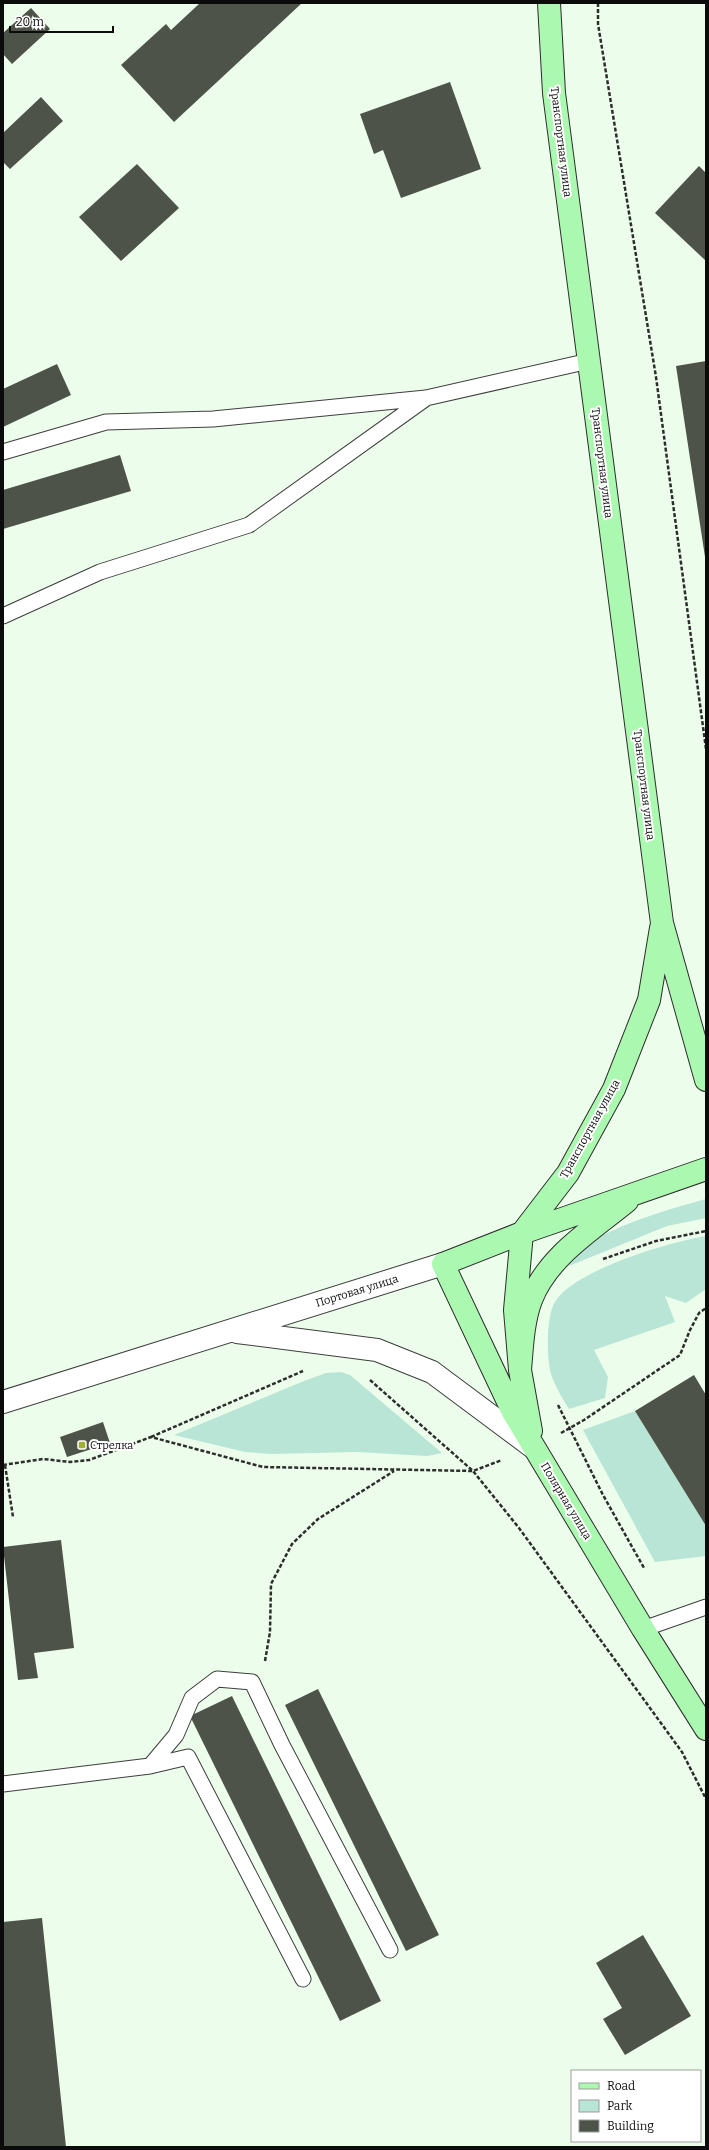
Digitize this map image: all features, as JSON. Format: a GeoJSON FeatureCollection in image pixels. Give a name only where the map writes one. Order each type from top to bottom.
{"type":"FeatureCollection","features":[{"type":"Feature","properties":{"kind":"main road","name":"Транспортная улица"},"geometry":{"type":"LineString","coordinates":[[549,3],[554,93],[662,923],[706,1080]]}},
{"type":"Feature","properties":{"kind":"main road","name":"Транспортная улица"},"geometry":{"type":"LineString","coordinates":[[522,1233],[568,1173],[614,1089],[649,1000],[662,923]]}},
{"type":"Feature","properties":{"kind":"main road"},"geometry":{"type":"LineString","coordinates":[[688,1018],[706,1048]]}},
{"type":"Feature","properties":{"kind":"main road","name":"Портовая улица"},"geometry":{"type":"LineString","coordinates":[[443,1264],[522,1233],[640,1190],[706,1169]]}},
{"type":"Feature","properties":{"kind":"main road"},"geometry":{"type":"LineString","coordinates":[[520,1370],[524,1329],[530,1301],[543,1274],[562,1254],[640,1190]]}},
{"type":"Feature","properties":{"kind":"main road"},"geometry":{"type":"LineString","coordinates":[[522,1233],[515,1310],[520,1370],[534,1448]]}},
{"type":"Feature","properties":{"kind":"main road","name":"Полярная улица"},"geometry":{"type":"LineString","coordinates":[[443,1264],[513,1412],[642,1629],[706,1729]]}},
{"type":"Feature","properties":{"kind":"street","name":"Портовая улица"},"geometry":{"type":"LineString","coordinates":[[3,1402],[443,1264]]}},
{"type":"Feature","properties":{"kind":"street"},"geometry":{"type":"LineString","coordinates":[[230,1331],[377,1350],[432,1372],[534,1448]]}},
{"type":"Feature","properties":{"kind":"lane"},"geometry":{"type":"LineString","coordinates":[[3,452],[106,422],[213,419],[426,398],[589,361]]}},
{"type":"Feature","properties":{"kind":"lane"},"geometry":{"type":"LineString","coordinates":[[3,616],[100,572],[249,525],[426,398]]}},
{"type":"Feature","properties":{"kind":"lane"},"geometry":{"type":"LineString","coordinates":[[642,1629],[706,1608]]}},
{"type":"Feature","properties":{"kind":"lane"},"geometry":{"type":"LineString","coordinates":[[150,1766],[176,1735],[192,1698],[217,1679],[252,1682],[282,1746],[390,1950]]}},
{"type":"Feature","properties":{"kind":"lane"},"geometry":{"type":"LineString","coordinates":[[3,1784],[150,1766],[188,1757],[303,1979]]}},
{"type":"Feature","properties":{"kind":"path"},"geometry":{"type":"LineString","coordinates":[[598,3],[598,24],[656,377],[706,749]]}},
{"type":"Feature","properties":{"kind":"path"},"geometry":{"type":"LineString","coordinates":[[601,1260],[656,1241],[706,1231]]}},
{"type":"Feature","properties":{"kind":"path"},"geometry":{"type":"LineString","coordinates":[[151,1437],[263,1466],[395,1471],[473,1471],[534,1448],[569,1429],[680,1355],[699,1313],[706,1308]]}},
{"type":"Feature","properties":{"kind":"path"},"geometry":{"type":"LineString","coordinates":[[13,1518],[4,1465],[43,1459],[70,1462],[89,1460],[151,1437],[310,1369]]}},
{"type":"Feature","properties":{"kind":"path"},"geometry":{"type":"LineString","coordinates":[[364,1375],[473,1471],[519,1528],[682,1752],[706,1799]]}},
{"type":"Feature","properties":{"kind":"path"},"geometry":{"type":"LineString","coordinates":[[558,1404],[569,1429],[644,1568]]}},
{"type":"Feature","properties":{"kind":"path"},"geometry":{"type":"LineString","coordinates":[[252,1682],[267,1658],[270,1632],[271,1584],[292,1544],[318,1519],[395,1471]]}},
{"type":"Feature","properties":{"kind":"green space"},"geometry":{"type":"Polygon","coordinates":[[[706,1199],[706,1218],[667,1226],[569,1266],[577,1253],[603,1235],[657,1213],[706,1199]]]}},
{"type":"Feature","properties":{"kind":"green space"},"geometry":{"type":"Polygon","coordinates":[[[706,1236],[706,1289],[686,1303],[665,1296],[675,1322],[594,1350],[608,1377],[605,1398],[569,1409],[554,1381],[550,1370],[548,1339],[550,1317],[555,1302],[565,1290],[581,1279],[601,1269],[624,1259],[669,1244],[706,1236]]]}},
{"type":"Feature","properties":{"kind":"green space"},"geometry":{"type":"Polygon","coordinates":[[[341,1372],[350,1375],[442,1453],[427,1456],[357,1452],[271,1454],[245,1452],[174,1435],[304,1381],[326,1373],[341,1372]]]}},
{"type":"Feature","properties":{"kind":"green space"},"geometry":{"type":"Polygon","coordinates":[[[635,1411],[706,1526],[706,1556],[655,1562],[583,1430],[635,1411]]]}},
{"type":"Feature","properties":{"kind":"building"},"geometry":{"type":"Polygon","coordinates":[[[200,3],[302,3],[174,122],[121,65],[166,24],[171,30],[200,3]]]}},
{"type":"Feature","properties":{"kind":"building"},"geometry":{"type":"Polygon","coordinates":[[[31,8],[50,29],[12,64],[3,54],[3,33],[31,8]]]}},
{"type":"Feature","properties":{"kind":"building"},"geometry":{"type":"Polygon","coordinates":[[[450,82],[481,169],[401,198],[383,150],[374,154],[360,114],[450,82]]]}},
{"type":"Feature","properties":{"kind":"building"},"geometry":{"type":"Polygon","coordinates":[[[41,97],[63,121],[10,169],[3,162],[3,133],[41,97]]]}},
{"type":"Feature","properties":{"kind":"building"},"geometry":{"type":"Polygon","coordinates":[[[137,164],[179,208],[121,261],[79,217],[137,164]]]}},
{"type":"Feature","properties":{"kind":"building"},"geometry":{"type":"Polygon","coordinates":[[[699,166],[706,173],[706,261],[655,213],[699,166]]]}},
{"type":"Feature","properties":{"kind":"building"},"geometry":{"type":"Polygon","coordinates":[[[706,361],[706,557],[705,557],[676,366],[706,361]]]}},
{"type":"Feature","properties":{"kind":"building"},"geometry":{"type":"Polygon","coordinates":[[[57,364],[71,395],[3,427],[3,389],[57,364]]]}},
{"type":"Feature","properties":{"kind":"building"},"geometry":{"type":"Polygon","coordinates":[[[120,455],[131,491],[3,529],[3,490],[120,455]]]}},
{"type":"Feature","properties":{"kind":"building"},"geometry":{"type":"Polygon","coordinates":[[[694,1375],[706,1395],[706,1526],[635,1411],[694,1375]]]}},
{"type":"Feature","properties":{"kind":"building"},"geometry":{"type":"Polygon","coordinates":[[[103,1422],[110,1443],[67,1457],[60,1437],[103,1422]]]}},
{"type":"Feature","properties":{"kind":"building"},"geometry":{"type":"Polygon","coordinates":[[[61,1540],[74,1648],[34,1653],[38,1678],[18,1680],[3,1547],[61,1540]]]}},
{"type":"Feature","properties":{"kind":"building"},"geometry":{"type":"Polygon","coordinates":[[[318,1689],[439,1935],[406,1951],[285,1705],[318,1689]]]}},
{"type":"Feature","properties":{"kind":"building"},"geometry":{"type":"Polygon","coordinates":[[[232,1696],[381,2001],[340,2021],[190,1716],[232,1696]]]}},
{"type":"Feature","properties":{"kind":"building"},"geometry":{"type":"Polygon","coordinates":[[[42,1918],[66,2147],[3,2147],[3,1922],[42,1918]]]}},
{"type":"Feature","properties":{"kind":"building"},"geometry":{"type":"Polygon","coordinates":[[[643,1935],[691,2016],[625,2055],[603,2019],[622,2008],[596,1963],[643,1935]]]}},
{"type":"Feature","properties":{"kind":"place","name":"Стрелка"},"geometry":{"type":"Point","coordinates":[82,1445]}}]}
